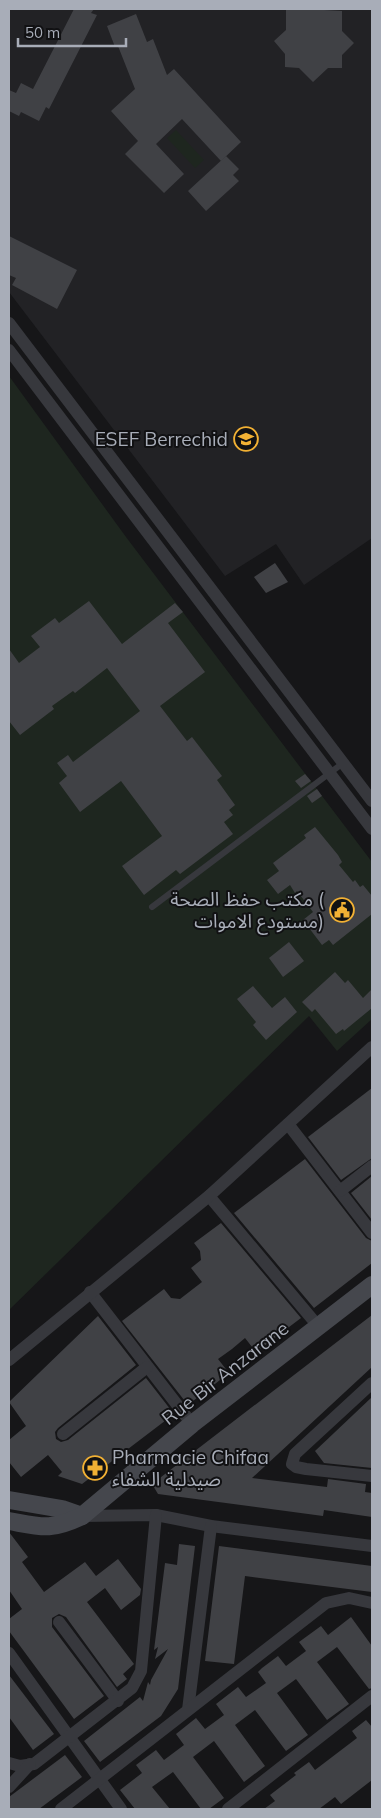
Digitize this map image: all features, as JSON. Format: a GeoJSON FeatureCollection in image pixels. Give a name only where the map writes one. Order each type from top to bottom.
{"type":"FeatureCollection","features":[{"type":"Feature","properties":{"kind":"street"},"geometry":{"type":"LineString","coordinates":[[9,323],[372,801]]}},
{"type":"Feature","properties":{"kind":"street"},"geometry":{"type":"LineString","coordinates":[[9,350],[372,829]]}},
{"type":"Feature","properties":{"kind":"street"},"geometry":{"type":"LineString","coordinates":[[236,650],[249,640]]}},
{"type":"Feature","properties":{"kind":"street"},"geometry":{"type":"LineString","coordinates":[[9,1360],[209,1196],[372,1047]]}},
{"type":"Feature","properties":{"kind":"street"},"geometry":{"type":"LineString","coordinates":[[288,1124],[372,1233]]}},
{"type":"Feature","properties":{"kind":"street"},"geometry":{"type":"LineString","coordinates":[[340,1191],[372,1166]]}},
{"type":"Feature","properties":{"kind":"street"},"geometry":{"type":"LineString","coordinates":[[209,1196],[318,1326]]}},
{"type":"Feature","properties":{"kind":"street","name":"Rue Bir Anzarane"},"geometry":{"type":"LineString","coordinates":[[9,1521],[46,1528],[61,1526],[82,1516],[192,1424],[372,1285]]}},
{"type":"Feature","properties":{"kind":"street"},"geometry":{"type":"LineString","coordinates":[[90,1292],[192,1424]]}},
{"type":"Feature","properties":{"kind":"street"},"geometry":{"type":"LineString","coordinates":[[63,1434],[148,1367]]}},
{"type":"Feature","properties":{"kind":"street"},"geometry":{"type":"LineString","coordinates":[[372,1384],[295,1454],[292,1464],[296,1468],[372,1476]]}},
{"type":"Feature","properties":{"kind":"street"},"geometry":{"type":"LineString","coordinates":[[9,1500],[62,1509],[82,1516],[156,1515],[211,1526],[372,1546]]}},
{"type":"Feature","properties":{"kind":"street"},"geometry":{"type":"LineString","coordinates":[[9,1787],[30,1764],[118,1701],[132,1688],[142,1671],[156,1515]]}},
{"type":"Feature","properties":{"kind":"street"},"geometry":{"type":"LineString","coordinates":[[188,1710],[211,1526]]}},
{"type":"Feature","properties":{"kind":"street"},"geometry":{"type":"LineString","coordinates":[[61,1809],[326,1603],[349,1598],[372,1603]]}},
{"type":"Feature","properties":{"kind":"street"},"geometry":{"type":"LineString","coordinates":[[59,1622],[118,1701]]}},
{"type":"Feature","properties":{"kind":"street"},"geometry":{"type":"LineString","coordinates":[[9,1653],[68,1738],[121,1809]]}},
{"type":"Feature","properties":{"kind":"street"},"geometry":{"type":"LineString","coordinates":[[228,1809],[372,1696]]}},
{"type":"Feature","properties":{"kind":"street"},"geometry":{"type":"LineString","coordinates":[[9,1763],[20,1766],[30,1764]]}},
{"type":"Feature","properties":{"kind":"lane"},"geometry":{"type":"LineString","coordinates":[[152,907],[343,763]]}},
{"type":"Feature","properties":{"kind":"shaded area"},"geometry":{"type":"Polygon","coordinates":[[[9,9],[372,9],[372,538],[304,585],[276,544],[225,576],[9,292],[9,9]]]}},
{"type":"Feature","properties":{"kind":"shaded area"},"geometry":{"type":"Polygon","coordinates":[[[176,130],[204,160],[195,168],[167,138],[176,130]]]}},
{"type":"Feature","properties":{"kind":"shaded area"},"geometry":{"type":"Polygon","coordinates":[[[9,376],[126,537],[372,862],[372,1019],[337,1051],[309,1016],[9,1310],[9,376]]]}},
{"type":"Feature","properties":{"kind":"building"},"geometry":{"type":"Polygon","coordinates":[[[74,9],[94,9],[91,13],[97,15],[49,109],[46,107],[39,121],[21,112],[19,116],[9,111],[9,90],[16,93],[21,83],[33,89],[74,9]]]}},
{"type":"Feature","properties":{"kind":"building"},"geometry":{"type":"Polygon","coordinates":[[[286,10],[342,11],[342,31],[354,43],[342,55],[342,68],[328,68],[313,82],[299,68],[285,67],[285,54],[274,41],[286,30],[286,10]]]}},
{"type":"Feature","properties":{"kind":"building"},"geometry":{"type":"Polygon","coordinates":[[[136,14],[147,42],[153,39],[167,75],[174,69],[241,142],[221,161],[182,119],[156,144],[184,174],[164,193],[125,154],[138,141],[111,111],[135,89],[118,46],[115,47],[107,26],[136,14]]]}},
{"type":"Feature","properties":{"kind":"building"},"geometry":{"type":"Polygon","coordinates":[[[226,156],[239,169],[233,175],[239,181],[206,211],[188,191],[226,156]]]}},
{"type":"Feature","properties":{"kind":"building"},"geometry":{"type":"Polygon","coordinates":[[[9,236],[77,270],[57,309],[12,285],[16,278],[9,275],[9,236]]]}},
{"type":"Feature","properties":{"kind":"building"},"geometry":{"type":"Polygon","coordinates":[[[275,563],[288,582],[266,593],[254,577],[275,563]]]}},
{"type":"Feature","properties":{"kind":"building"},"geometry":{"type":"Polygon","coordinates":[[[89,601],[122,644],[175,603],[183,612],[168,623],[205,672],[160,706],[187,741],[192,737],[222,776],[217,780],[235,805],[229,810],[233,815],[224,822],[233,834],[180,874],[176,870],[144,895],[122,866],[162,836],[121,781],[80,812],[59,783],[67,776],[57,763],[68,755],[73,762],[140,711],[107,668],[75,693],[73,691],[52,706],[54,709],[20,735],[9,721],[9,649],[19,663],[40,647],[31,636],[55,618],[59,623],[89,601]]]}},
{"type":"Feature","properties":{"kind":"building"},"geometry":{"type":"Polygon","coordinates":[[[305,774],[311,781],[301,788],[295,781],[305,774]]]}},
{"type":"Feature","properties":{"kind":"building"},"geometry":{"type":"Polygon","coordinates":[[[317,789],[322,796],[312,803],[307,796],[317,789]]]}},
{"type":"Feature","properties":{"kind":"building"},"geometry":{"type":"Polygon","coordinates":[[[315,827],[338,855],[342,862],[339,865],[353,882],[355,880],[360,887],[363,885],[372,896],[372,914],[333,945],[329,940],[322,945],[303,920],[313,912],[297,891],[295,893],[290,885],[278,894],[267,880],[279,871],[273,863],[306,838],[304,835],[315,827]]]}},
{"type":"Feature","properties":{"kind":"building"},"geometry":{"type":"Polygon","coordinates":[[[289,942],[304,961],[283,977],[269,958],[289,942]]]}},
{"type":"Feature","properties":{"kind":"building"},"geometry":{"type":"Polygon","coordinates":[[[335,972],[345,983],[348,980],[363,998],[372,989],[372,1008],[344,1031],[343,1029],[336,1034],[315,1009],[312,1012],[302,1002],[335,972]]]}},
{"type":"Feature","properties":{"kind":"building"},"geometry":{"type":"Polygon","coordinates":[[[253,986],[272,1008],[285,997],[297,1012],[266,1040],[253,1025],[256,1022],[237,999],[253,986]]]}},
{"type":"Feature","properties":{"kind":"building"},"geometry":{"type":"Polygon","coordinates":[[[372,1088],[372,1158],[341,1180],[308,1137],[372,1088]]]}},
{"type":"Feature","properties":{"kind":"building"},"geometry":{"type":"Polygon","coordinates":[[[305,1159],[366,1238],[372,1241],[372,1263],[314,1308],[234,1213],[305,1159]]]}},
{"type":"Feature","properties":{"kind":"building"},"geometry":{"type":"Polygon","coordinates":[[[372,1176],[372,1220],[351,1193],[372,1176]]]}},
{"type":"Feature","properties":{"kind":"building"},"geometry":{"type":"Polygon","coordinates":[[[221,1223],[301,1318],[256,1352],[245,1338],[218,1359],[229,1373],[188,1405],[122,1321],[164,1289],[171,1298],[180,1299],[202,1282],[191,1268],[201,1260],[200,1251],[194,1243],[221,1223]]]}},
{"type":"Feature","properties":{"kind":"building"},"geometry":{"type":"Polygon","coordinates":[[[372,1315],[372,1367],[252,1478],[327,1487],[328,1479],[366,1484],[365,1492],[372,1493],[372,1517],[324,1510],[323,1516],[158,1494],[152,1484],[372,1315]]]}},
{"type":"Feature","properties":{"kind":"building"},"geometry":{"type":"Polygon","coordinates":[[[98,1316],[136,1365],[58,1428],[55,1432],[56,1439],[61,1442],[68,1440],[146,1378],[174,1414],[82,1484],[58,1476],[62,1472],[48,1455],[21,1477],[9,1462],[9,1440],[26,1426],[9,1402],[98,1316]]]}},
{"type":"Feature","properties":{"kind":"building"},"geometry":{"type":"Polygon","coordinates":[[[372,1397],[372,1468],[324,1463],[315,1451],[372,1397]]]}},
{"type":"Feature","properties":{"kind":"building"},"geometry":{"type":"Polygon","coordinates":[[[9,1532],[28,1557],[22,1562],[44,1592],[85,1562],[96,1576],[118,1559],[141,1589],[140,1595],[121,1610],[105,1588],[87,1602],[134,1664],[123,1674],[127,1679],[117,1687],[66,1617],[59,1614],[52,1618],[52,1627],[104,1696],[74,1719],[9,1631],[9,1619],[22,1609],[9,1590],[9,1532]]]}},
{"type":"Feature","properties":{"kind":"building"},"geometry":{"type":"Polygon","coordinates":[[[179,1544],[195,1546],[178,1689],[161,1716],[100,1762],[84,1741],[140,1697],[143,1701],[148,1682],[150,1685],[168,1649],[155,1659],[158,1647],[154,1650],[165,1563],[177,1565],[179,1544]]]}},
{"type":"Feature","properties":{"kind":"building"},"geometry":{"type":"Polygon","coordinates":[[[219,1546],[372,1566],[372,1592],[245,1576],[234,1664],[205,1661],[219,1546]]]}},
{"type":"Feature","properties":{"kind":"building"},"geometry":{"type":"Polygon","coordinates":[[[351,1617],[372,1646],[372,1688],[369,1689],[337,1647],[317,1662],[349,1704],[327,1720],[296,1679],[277,1693],[308,1735],[286,1751],[255,1710],[235,1725],[265,1766],[244,1782],[214,1741],[193,1757],[224,1798],[209,1809],[201,1809],[173,1772],[152,1787],[170,1809],[135,1809],[120,1790],[142,1773],[136,1765],[156,1750],[164,1760],[184,1745],[176,1734],[196,1718],[205,1729],[224,1715],[216,1704],[238,1687],[246,1697],[266,1683],[258,1672],[262,1668],[278,1656],[286,1666],[306,1651],[299,1642],[321,1626],[328,1635],[351,1617]]]}},
{"type":"Feature","properties":{"kind":"building"},"geometry":{"type":"Polygon","coordinates":[[[9,1675],[54,1734],[33,1750],[9,1717],[9,1675]]]}},
{"type":"Feature","properties":{"kind":"building"},"geometry":{"type":"Polygon","coordinates":[[[366,1720],[372,1727],[372,1780],[341,1804],[335,1797],[319,1809],[264,1809],[275,1801],[270,1795],[296,1775],[294,1773],[309,1762],[315,1770],[357,1738],[352,1731],[366,1720]]]}},
{"type":"Feature","properties":{"kind":"building"},"geometry":{"type":"Polygon","coordinates":[[[65,1755],[82,1777],[39,1809],[9,1809],[9,1797],[65,1755]]]}},
{"type":"Feature","properties":{"kind":"place","name":"ESEF Berrechid"},"geometry":{"type":"Point","coordinates":[246,439]}},
{"type":"Feature","properties":{"kind":"place","name":"مكتب حفظ الصحة ( مستودع الاموات)"},"geometry":{"type":"Point","coordinates":[342,910]}},
{"type":"Feature","properties":{"kind":"place","name":"Pharmacie Chifaa صيدلية الشفاء"},"geometry":{"type":"Point","coordinates":[95,1468]}}]}
